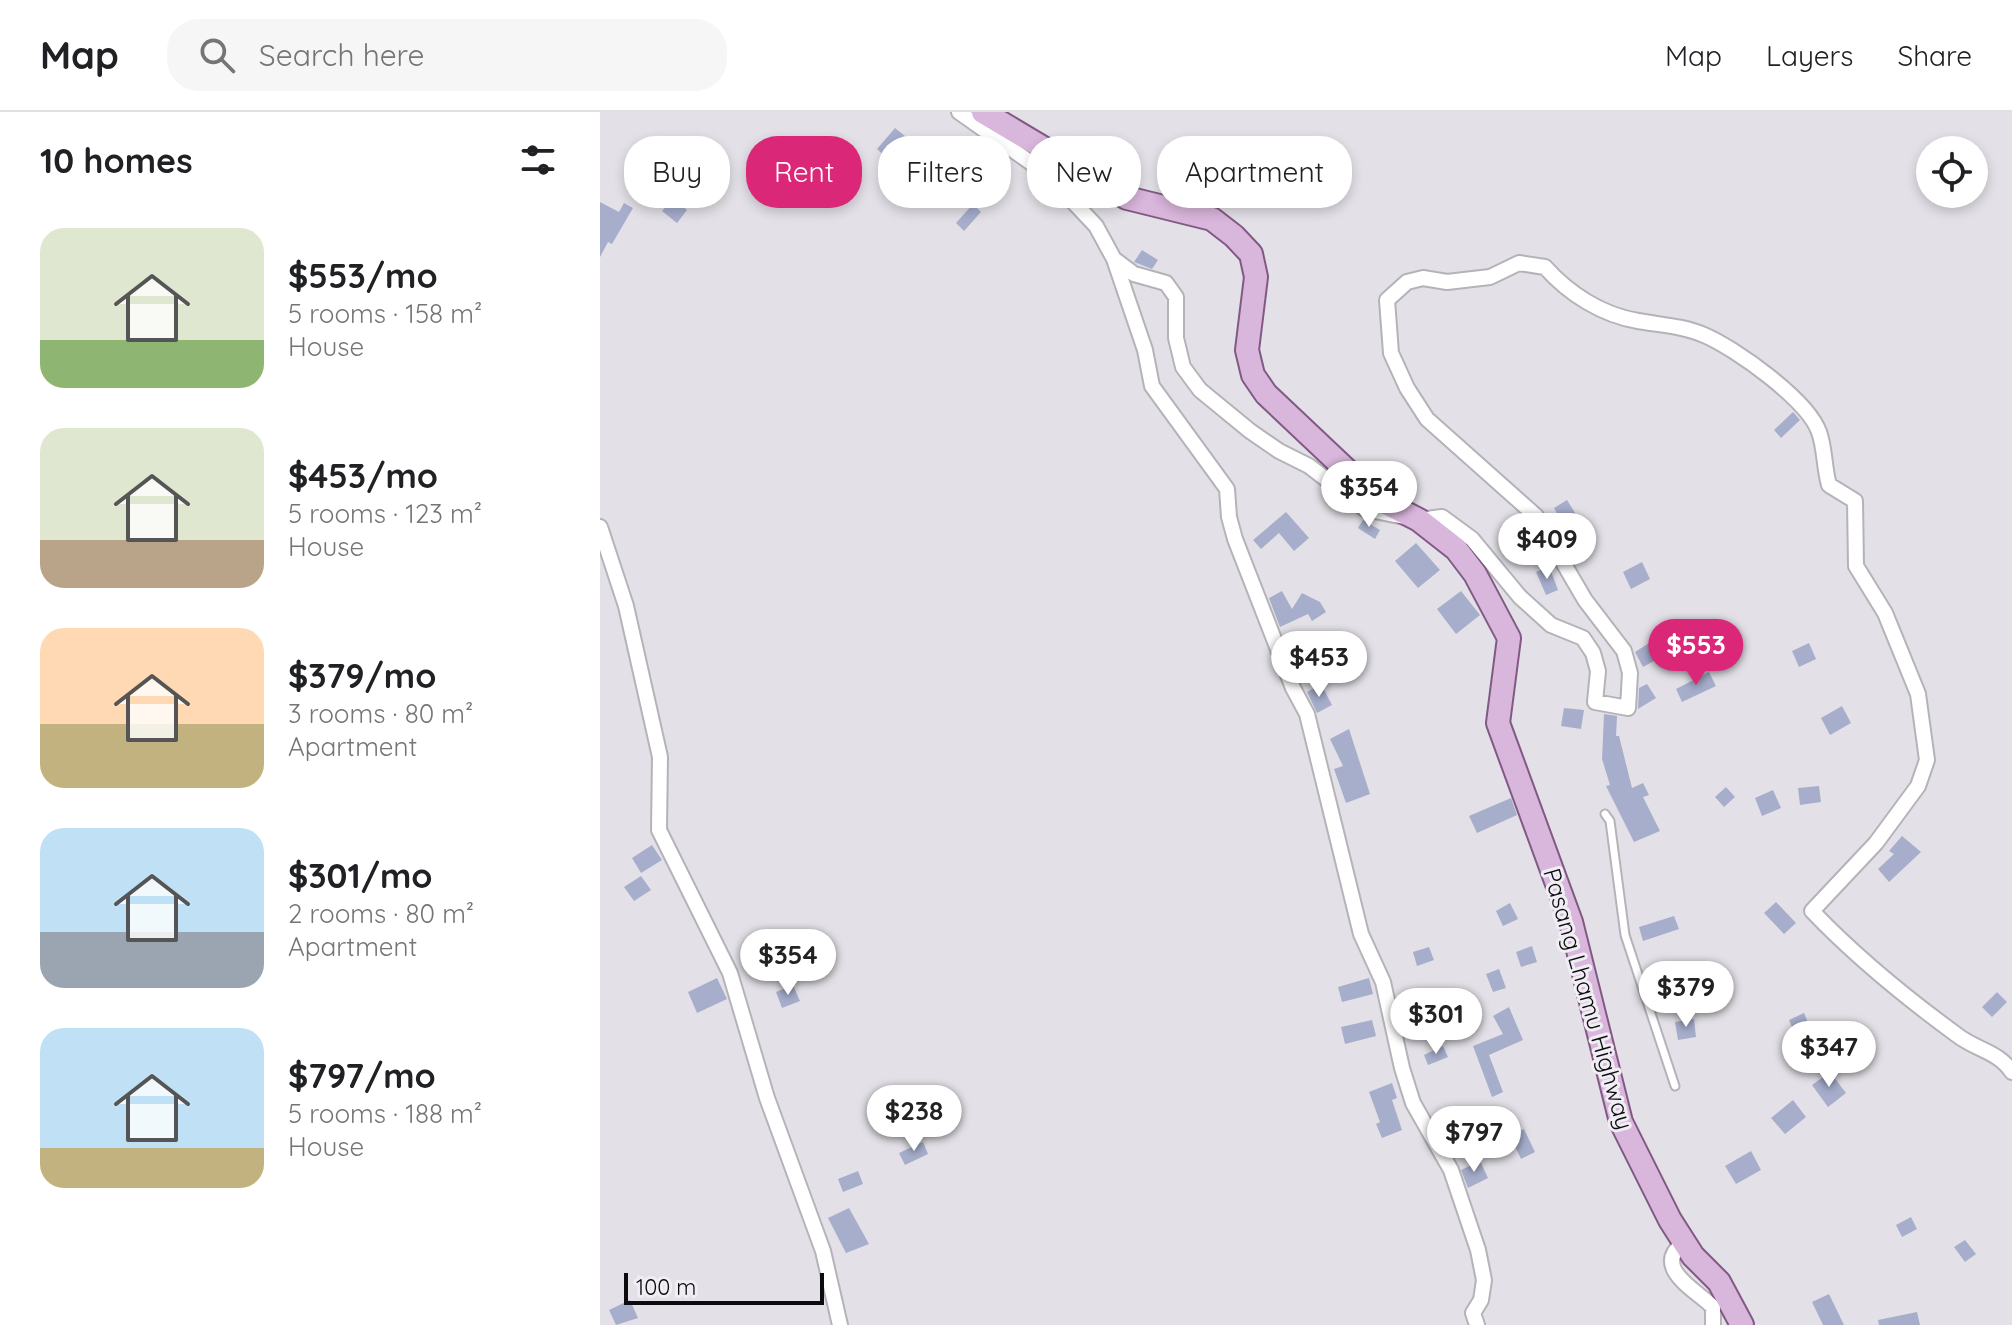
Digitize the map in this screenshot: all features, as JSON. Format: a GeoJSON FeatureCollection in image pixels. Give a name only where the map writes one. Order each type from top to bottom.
{"type":"FeatureCollection","features":[{"type":"Feature","properties":{"kind":"main road","name":"Pasang Lhamu Highway"},"geometry":{"type":"LineString","coordinates":[[983,112],[1127,198],[1212,219],[1234,236],[1251,254],[1256,277],[1247,350],[1253,375],[1285,416],[1384,502],[1419,520],[1456,549],[1475,574],[1509,638],[1498,723],[1571,922],[1621,1122],[1644,1175],[1684,1242],[1719,1282],[1742,1325]]}},
{"type":"Feature","properties":{"kind":"street"},"geometry":{"type":"LineString","coordinates":[[959,112],[1047,174],[1096,226],[1114,259],[1145,350],[1152,386],[1227,489],[1235,539],[1293,688],[1307,714],[1361,934],[1383,982],[1413,1103],[1451,1170],[1478,1250],[1484,1280],[1481,1300],[1473,1313],[1477,1325]]}},
{"type":"Feature","properties":{"kind":"street"},"geometry":{"type":"LineString","coordinates":[[1114,259],[1134,274],[1166,283],[1176,297],[1176,338],[1183,367],[1200,390],[1250,431],[1279,451],[1309,466],[1365,509],[1419,520],[1442,517],[1472,539],[1520,597],[1551,625],[1583,638],[1593,653],[1598,671],[1595,702],[1628,708],[1630,673],[1624,651],[1585,600],[1536,516],[1427,419],[1407,388],[1391,353],[1387,300],[1407,282],[1423,278],[1447,282],[1490,277],[1519,263],[1545,267],[1563,287],[1589,303],[1634,320],[1705,335],[1804,405],[1820,432],[1822,464],[1829,485],[1855,501],[1856,566],[1885,613],[1918,694],[1927,760],[1918,786],[1876,843],[1812,911],[1850,951],[1906,997],[1965,1041],[1990,1051],[2012,1072]]}},
{"type":"Feature","properties":{"kind":"street"},"geometry":{"type":"LineString","coordinates":[[600,527],[626,606],[657,744],[659,830],[730,973],[767,1098],[823,1251],[840,1325]]}},
{"type":"Feature","properties":{"kind":"street"},"geometry":{"type":"LineString","coordinates":[[1684,1242],[1673,1254],[1670,1263],[1676,1275],[1713,1307],[1713,1325]]}},
{"type":"Feature","properties":{"kind":"lane"},"geometry":{"type":"LineString","coordinates":[[1605,814],[1610,821],[1625,935],[1675,1086]]}},
{"type":"Feature","properties":{"kind":"building"},"geometry":{"type":"Polygon","coordinates":[[[895,128],[905,136],[888,136],[895,128]]]}},
{"type":"Feature","properties":{"kind":"building"},"geometry":{"type":"Polygon","coordinates":[[[600,202],[619,212],[624,203],[624,208],[633,208],[612,244],[608,242],[600,257],[600,202]]]}},
{"type":"Feature","properties":{"kind":"building"},"geometry":{"type":"Polygon","coordinates":[[[665,208],[687,210],[677,223],[662,211],[665,208]]]}},
{"type":"Feature","properties":{"kind":"building"},"geometry":{"type":"Polygon","coordinates":[[[969,208],[977,208],[981,212],[964,231],[956,223],[969,208]]]}},
{"type":"Feature","properties":{"kind":"building"},"geometry":{"type":"Polygon","coordinates":[[[1142,250],[1158,260],[1152,269],[1134,262],[1142,250]]]}},
{"type":"Feature","properties":{"kind":"building"},"geometry":{"type":"Polygon","coordinates":[[[1793,412],[1800,420],[1781,438],[1774,430],[1793,412]]]}},
{"type":"Feature","properties":{"kind":"building"},"geometry":{"type":"Polygon","coordinates":[[[1567,500],[1577,516],[1563,524],[1554,508],[1567,500]]]}},
{"type":"Feature","properties":{"kind":"building"},"geometry":{"type":"Polygon","coordinates":[[[1286,512],[1309,538],[1294,551],[1279,533],[1261,549],[1253,540],[1286,512]]]}},
{"type":"Feature","properties":{"kind":"building"},"geometry":{"type":"Polygon","coordinates":[[[1363,520],[1380,530],[1375,539],[1358,528],[1363,520]]]}},
{"type":"Feature","properties":{"kind":"building"},"geometry":{"type":"Polygon","coordinates":[[[1416,543],[1440,570],[1418,588],[1395,561],[1416,543]]]}},
{"type":"Feature","properties":{"kind":"building"},"geometry":{"type":"Polygon","coordinates":[[[1642,562],[1650,579],[1631,589],[1623,572],[1642,562]]]}},
{"type":"Feature","properties":{"kind":"building"},"geometry":{"type":"Polygon","coordinates":[[[1549,566],[1558,590],[1546,595],[1536,572],[1549,566]]]}},
{"type":"Feature","properties":{"kind":"building"},"geometry":{"type":"Polygon","coordinates":[[[1282,591],[1292,609],[1302,593],[1320,602],[1326,612],[1312,621],[1308,614],[1280,627],[1269,598],[1282,591]]]}},
{"type":"Feature","properties":{"kind":"building"},"geometry":{"type":"Polygon","coordinates":[[[1461,591],[1480,615],[1456,634],[1437,609],[1461,591]]]}},
{"type":"Feature","properties":{"kind":"building"},"geometry":{"type":"Polygon","coordinates":[[[1654,640],[1663,656],[1643,667],[1635,652],[1654,640]]]}},
{"type":"Feature","properties":{"kind":"building"},"geometry":{"type":"Polygon","coordinates":[[[1809,643],[1816,659],[1799,667],[1792,651],[1809,643]]]}},
{"type":"Feature","properties":{"kind":"building"},"geometry":{"type":"Polygon","coordinates":[[[1709,672],[1716,686],[1682,702],[1676,689],[1709,672]]]}},
{"type":"Feature","properties":{"kind":"building"},"geometry":{"type":"Polygon","coordinates":[[[1321,684],[1332,705],[1317,713],[1307,692],[1321,684]]]}},
{"type":"Feature","properties":{"kind":"building"},"geometry":{"type":"Polygon","coordinates":[[[1647,684],[1656,698],[1638,709],[1639,688],[1647,684]]]}},
{"type":"Feature","properties":{"kind":"building"},"geometry":{"type":"Polygon","coordinates":[[[1842,706],[1851,723],[1830,735],[1821,718],[1842,706]]]}},
{"type":"Feature","properties":{"kind":"building"},"geometry":{"type":"Polygon","coordinates":[[[1564,708],[1584,710],[1581,729],[1561,726],[1564,708]]]}},
{"type":"Feature","properties":{"kind":"building"},"geometry":{"type":"Polygon","coordinates":[[[1604,714],[1617,716],[1616,736],[1619,736],[1632,788],[1643,783],[1649,795],[1643,797],[1660,831],[1634,842],[1606,786],[1610,785],[1602,759],[1604,714]]]}},
{"type":"Feature","properties":{"kind":"building"},"geometry":{"type":"Polygon","coordinates":[[[1349,729],[1370,794],[1346,803],[1334,769],[1343,766],[1330,739],[1349,729]]]}},
{"type":"Feature","properties":{"kind":"building"},"geometry":{"type":"Polygon","coordinates":[[[1819,786],[1821,802],[1800,805],[1798,788],[1819,786]]]}},
{"type":"Feature","properties":{"kind":"building"},"geometry":{"type":"Polygon","coordinates":[[[1726,787],[1735,797],[1724,807],[1715,797],[1726,787]]]}},
{"type":"Feature","properties":{"kind":"building"},"geometry":{"type":"Polygon","coordinates":[[[1773,790],[1781,808],[1762,816],[1755,798],[1773,790]]]}},
{"type":"Feature","properties":{"kind":"building"},"geometry":{"type":"Polygon","coordinates":[[[1511,798],[1517,815],[1477,833],[1469,816],[1511,798]]]}},
{"type":"Feature","properties":{"kind":"building"},"geometry":{"type":"Polygon","coordinates":[[[1902,836],[1921,852],[1889,882],[1878,869],[1894,854],[1889,851],[1902,836]]]}},
{"type":"Feature","properties":{"kind":"building"},"geometry":{"type":"Polygon","coordinates":[[[652,845],[662,860],[641,873],[632,858],[652,845]]]}},
{"type":"Feature","properties":{"kind":"building"},"geometry":{"type":"Polygon","coordinates":[[[641,876],[651,890],[634,901],[624,887],[641,876]]]}},
{"type":"Feature","properties":{"kind":"building"},"geometry":{"type":"Polygon","coordinates":[[[1776,902],[1796,923],[1784,934],[1764,913],[1776,902]]]}},
{"type":"Feature","properties":{"kind":"building"},"geometry":{"type":"Polygon","coordinates":[[[1510,903],[1518,919],[1503,926],[1496,911],[1510,903]]]}},
{"type":"Feature","properties":{"kind":"building"},"geometry":{"type":"Polygon","coordinates":[[[1674,916],[1679,929],[1643,941],[1639,927],[1674,916]]]}},
{"type":"Feature","properties":{"kind":"building"},"geometry":{"type":"Polygon","coordinates":[[[1532,946],[1537,962],[1521,967],[1516,952],[1532,946]]]}},
{"type":"Feature","properties":{"kind":"building"},"geometry":{"type":"Polygon","coordinates":[[[1429,947],[1434,960],[1417,966],[1413,952],[1429,947]]]}},
{"type":"Feature","properties":{"kind":"building"},"geometry":{"type":"Polygon","coordinates":[[[1499,969],[1506,988],[1493,992],[1486,974],[1499,969]]]}},
{"type":"Feature","properties":{"kind":"building"},"geometry":{"type":"Polygon","coordinates":[[[717,978],[727,999],[697,1013],[688,992],[717,978]]]}},
{"type":"Feature","properties":{"kind":"building"},"geometry":{"type":"Polygon","coordinates":[[[1369,978],[1373,994],[1342,1002],[1338,987],[1369,978]]]}},
{"type":"Feature","properties":{"kind":"building"},"geometry":{"type":"Polygon","coordinates":[[[793,985],[800,1001],[782,1008],[776,992],[793,985]]]}},
{"type":"Feature","properties":{"kind":"building"},"geometry":{"type":"Polygon","coordinates":[[[1997,992],[2007,1002],[1992,1017],[1982,1007],[1997,992]]]}},
{"type":"Feature","properties":{"kind":"building"},"geometry":{"type":"Polygon","coordinates":[[[1509,1007],[1523,1040],[1489,1055],[1503,1092],[1492,1097],[1473,1046],[1503,1034],[1493,1016],[1509,1007]]]}},
{"type":"Feature","properties":{"kind":"building"},"geometry":{"type":"Polygon","coordinates":[[[1804,1013],[1812,1032],[1797,1039],[1789,1020],[1804,1013]]]}},
{"type":"Feature","properties":{"kind":"building"},"geometry":{"type":"Polygon","coordinates":[[[1694,1019],[1696,1037],[1678,1040],[1675,1022],[1694,1019]]]}},
{"type":"Feature","properties":{"kind":"building"},"geometry":{"type":"Polygon","coordinates":[[[1372,1020],[1376,1036],[1345,1044],[1341,1027],[1372,1020]]]}},
{"type":"Feature","properties":{"kind":"building"},"geometry":{"type":"Polygon","coordinates":[[[1443,1046],[1448,1057],[1428,1065],[1424,1055],[1443,1046]]]}},
{"type":"Feature","properties":{"kind":"building"},"geometry":{"type":"Polygon","coordinates":[[[1830,1072],[1846,1093],[1828,1107],[1812,1085],[1830,1072]]]}},
{"type":"Feature","properties":{"kind":"building"},"geometry":{"type":"Polygon","coordinates":[[[1392,1083],[1397,1098],[1392,1100],[1402,1130],[1382,1138],[1376,1124],[1380,1122],[1369,1092],[1392,1083]]]}},
{"type":"Feature","properties":{"kind":"building"},"geometry":{"type":"Polygon","coordinates":[[[1793,1100],[1806,1117],[1785,1134],[1771,1118],[1793,1100]]]}},
{"type":"Feature","properties":{"kind":"building"},"geometry":{"type":"Polygon","coordinates":[[[1463,1113],[1470,1128],[1445,1139],[1437,1125],[1463,1113]]]}},
{"type":"Feature","properties":{"kind":"building"},"geometry":{"type":"Polygon","coordinates":[[[1524,1129],[1535,1152],[1521,1159],[1510,1136],[1524,1129]]]}},
{"type":"Feature","properties":{"kind":"building"},"geometry":{"type":"Polygon","coordinates":[[[923,1142],[928,1154],[905,1165],[899,1153],[923,1142]]]}},
{"type":"Feature","properties":{"kind":"building"},"geometry":{"type":"Polygon","coordinates":[[[1751,1151],[1761,1170],[1736,1184],[1725,1166],[1751,1151]]]}},
{"type":"Feature","properties":{"kind":"building"},"geometry":{"type":"Polygon","coordinates":[[[1480,1161],[1488,1178],[1468,1188],[1461,1170],[1480,1161]]]}},
{"type":"Feature","properties":{"kind":"building"},"geometry":{"type":"Polygon","coordinates":[[[858,1171],[863,1184],[843,1192],[838,1179],[858,1171]]]}},
{"type":"Feature","properties":{"kind":"building"},"geometry":{"type":"Polygon","coordinates":[[[849,1208],[869,1244],[846,1253],[828,1218],[849,1208]]]}},
{"type":"Feature","properties":{"kind":"building"},"geometry":{"type":"Polygon","coordinates":[[[1911,1217],[1917,1229],[1902,1237],[1896,1225],[1911,1217]]]}},
{"type":"Feature","properties":{"kind":"building"},"geometry":{"type":"Polygon","coordinates":[[[1965,1240],[1976,1254],[1965,1262],[1954,1247],[1965,1240]]]}},
{"type":"Feature","properties":{"kind":"building"},"geometry":{"type":"Polygon","coordinates":[[[1829,1294],[1844,1325],[1823,1325],[1812,1302],[1829,1294]]]}},
{"type":"Feature","properties":{"kind":"building"},"geometry":{"type":"Polygon","coordinates":[[[630,1300],[638,1318],[616,1325],[609,1310],[630,1300]]]}},
{"type":"Feature","properties":{"kind":"building"},"geometry":{"type":"Polygon","coordinates":[[[1917,1312],[1920,1325],[1879,1325],[1878,1320],[1917,1312]]]}}]}
